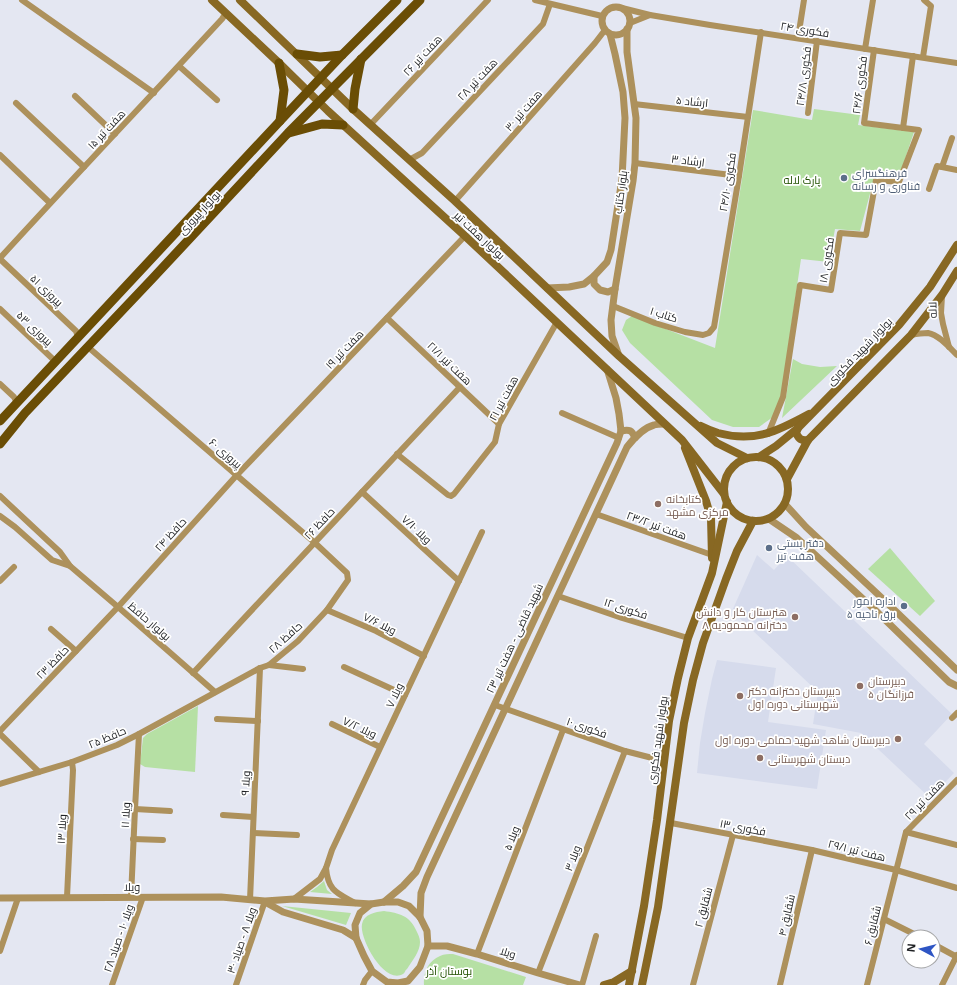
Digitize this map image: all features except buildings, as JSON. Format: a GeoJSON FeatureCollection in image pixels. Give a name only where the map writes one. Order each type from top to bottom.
{"type":"FeatureCollection","features":[{"type":"Feature","properties":{"kind":"main road","name":"بولوار هفت تیر"},"geometry":{"type":"LineString","coordinates":[[212,0],[280,63],[343,125],[465,236],[682,440],[726,498]]}},
{"type":"Feature","properties":{"kind":"main road","name":"بولوار هفت تیر"},"geometry":{"type":"LineString","coordinates":[[240,0],[322,78],[352,109],[454,201],[619,356],[718,443],[747,458]]}},
{"type":"Feature","properties":{"kind":"main road","name":"بولوار پیروزی"},"geometry":{"type":"LineString","coordinates":[[0,421],[342,55],[397,0]]}},
{"type":"Feature","properties":{"kind":"main road","name":"بولوار پیروزی"},"geometry":{"type":"LineString","coordinates":[[0,444],[25,413],[288,133],[420,0]]}},
{"type":"Feature","properties":{"kind":"main road"},"geometry":{"type":"LineString","coordinates":[[297,54],[320,56],[342,55]]}},
{"type":"Feature","properties":{"kind":"main road"},"geometry":{"type":"LineString","coordinates":[[352,109],[362,60]]}},
{"type":"Feature","properties":{"kind":"main road"},"geometry":{"type":"LineString","coordinates":[[280,63],[284,90],[280,121]]}},
{"type":"Feature","properties":{"kind":"main road"},"geometry":{"type":"LineString","coordinates":[[288,133],[322,124],[343,125]]}},
{"type":"Feature","properties":{"kind":"main road","name":"بولوار شهید فکوری"},"geometry":{"type":"LineString","coordinates":[[759,457],[776,446],[798,428],[899,325],[930,287],[957,245]]}},
{"type":"Feature","properties":{"kind":"main road"},"geometry":{"type":"LineString","coordinates":[[787,479],[808,440],[911,335],[942,295],[957,271]]}},
{"type":"Feature","properties":{"kind":"main road"},"geometry":{"type":"LineString","coordinates":[[696,425],[718,433],[752,437],[768,434],[790,424],[818,408]]}},
{"type":"Feature","properties":{"kind":"main road"},"geometry":{"type":"LineString","coordinates":[[798,428],[796,433],[798,438],[803,441],[808,440]]}},
{"type":"Feature","properties":{"kind":"main road"},"geometry":{"type":"LineString","coordinates":[[682,440],[706,501],[711,518],[712,573]]}},
{"type":"Feature","properties":{"kind":"main road"},"geometry":{"type":"LineString","coordinates":[[759,457],[769,459],[777,464],[787,479],[789,488],[785,504],[776,515],[769,519],[753,521],[745,519],[731,509],[726,498],[724,486],[726,477],[731,468],[738,462],[747,458],[759,457]]}},
{"type":"Feature","properties":{"kind":"main road","name":"بولوار شهید فکوری"},"geometry":{"type":"LineString","coordinates":[[629,985],[644,906],[657,820],[669,722],[688,638],[712,573],[726,498]]}},
{"type":"Feature","properties":{"kind":"main road"},"geometry":{"type":"LineString","coordinates":[[642,985],[658,907],[684,723],[693,680],[703,643],[726,579],[737,551],[753,521]]}},
{"type":"Feature","properties":{"kind":"main road"},"geometry":{"type":"LineString","coordinates":[[604,985],[614,982],[632,971]]}},
{"type":"Feature","properties":{"kind":"street"},"geometry":{"type":"LineString","coordinates":[[22,0],[154,93]]}},
{"type":"Feature","properties":{"kind":"street","name":"هفت تیر ۲۶"},"geometry":{"type":"LineString","coordinates":[[370,125],[488,0]]}},
{"type":"Feature","properties":{"kind":"street"},"geometry":{"type":"LineString","coordinates":[[535,0],[604,13]]}},
{"type":"Feature","properties":{"kind":"street"},"geometry":{"type":"LineString","coordinates":[[607,0],[601,21],[602,26],[607,32],[616,35],[622,33],[628,26],[650,15]]}},
{"type":"Feature","properties":{"kind":"street"},"geometry":{"type":"LineString","coordinates":[[798,38],[804,0]]}},
{"type":"Feature","properties":{"kind":"street"},"geometry":{"type":"LineString","coordinates":[[865,49],[873,0]]}},
{"type":"Feature","properties":{"kind":"street"},"geometry":{"type":"LineString","coordinates":[[923,58],[931,6],[924,0]]}},
{"type":"Feature","properties":{"kind":"street","name":"هفت تیر ۲۸"},"geometry":{"type":"LineString","coordinates":[[409,160],[422,153],[543,24],[550,4]]}},
{"type":"Feature","properties":{"kind":"street"},"geometry":{"type":"LineString","coordinates":[[604,13],[611,7],[622,4],[629,16],[628,26]]}},
{"type":"Feature","properties":{"kind":"street","name":"فکوری ۲۴"},"geometry":{"type":"LineString","coordinates":[[622,4],[650,15],[957,63]]}},
{"type":"Feature","properties":{"kind":"street","name":"هفت تیر ۱۵"},"geometry":{"type":"LineString","coordinates":[[0,259],[50,203],[179,66],[226,13]]}},
{"type":"Feature","properties":{"kind":"street","name":"بلوار کتاب"},"geometry":{"type":"LineString","coordinates":[[619,356],[612,336],[611,320],[635,163],[636,118],[627,52],[628,26]]}},
{"type":"Feature","properties":{"kind":"street","name":"بلوار کتاب"},"geometry":{"type":"LineString","coordinates":[[547,288],[569,287],[584,284],[594,276],[606,262],[611,250],[622,179],[625,118],[623,92],[615,54],[607,32]]}},
{"type":"Feature","properties":{"kind":"street","name":"هفت تیر ۳۰"},"geometry":{"type":"LineString","coordinates":[[454,201],[595,43],[607,32]]}},
{"type":"Feature","properties":{"kind":"street","name":"فکوری ۲۴/۱۰"},"geometry":{"type":"LineString","coordinates":[[709,333],[714,327],[761,32]]}},
{"type":"Feature","properties":{"kind":"street","name":"فکوری ۲۴/۸"},"geometry":{"type":"LineString","coordinates":[[808,113],[817,41]]}},
{"type":"Feature","properties":{"kind":"street","name":"فکوری ۲۴/۶"},"geometry":{"type":"LineString","coordinates":[[874,50],[864,122],[903,128]]}},
{"type":"Feature","properties":{"kind":"street"},"geometry":{"type":"LineString","coordinates":[[903,128],[913,56]]}},
{"type":"Feature","properties":{"kind":"street"},"geometry":{"type":"LineString","coordinates":[[179,66],[217,100]]}},
{"type":"Feature","properties":{"kind":"street"},"geometry":{"type":"LineString","coordinates":[[75,96],[115,134]]}},
{"type":"Feature","properties":{"kind":"street"},"geometry":{"type":"LineString","coordinates":[[16,103],[84,167]]}},
{"type":"Feature","properties":{"kind":"street","name":"ارشاد ۵"},"geometry":{"type":"LineString","coordinates":[[634,104],[748,117]]}},
{"type":"Feature","properties":{"kind":"street","name":"فکوری ١٨"},"geometry":{"type":"LineString","coordinates":[[768,434],[783,397],[800,285],[831,290],[840,233],[866,235],[876,180],[899,182],[919,130],[903,128]]}},
{"type":"Feature","properties":{"kind":"street"},"geometry":{"type":"LineString","coordinates":[[929,188],[952,138]]}},
{"type":"Feature","properties":{"kind":"street"},"geometry":{"type":"LineString","coordinates":[[0,155],[50,203]]}},
{"type":"Feature","properties":{"kind":"street","name":"ارشاد ۳"},"geometry":{"type":"LineString","coordinates":[[635,163],[739,176]]}},
{"type":"Feature","properties":{"kind":"street"},"geometry":{"type":"LineString","coordinates":[[939,167],[957,170]]}},
{"type":"Feature","properties":{"kind":"street","name":"هفت تیر ۱۹"},"geometry":{"type":"LineString","coordinates":[[236,476],[465,236]]}},
{"type":"Feature","properties":{"kind":"street","name":"پیروزی ۵۱"},"geometry":{"type":"LineString","coordinates":[[0,259],[76,330],[78,337]]}},
{"type":"Feature","properties":{"kind":"street"},"geometry":{"type":"LineString","coordinates":[[594,276],[594,284],[600,290],[608,292],[615,289]]}},
{"type":"Feature","properties":{"kind":"street","name":"لاله"},"geometry":{"type":"LineString","coordinates":[[942,295],[941,313],[949,347]]}},
{"type":"Feature","properties":{"kind":"street","name":"کتاب ۱"},"geometry":{"type":"LineString","coordinates":[[613,306],[655,323],[685,332],[703,335],[709,333]]}},
{"type":"Feature","properties":{"kind":"street","name":"پیروزی ۵۳"},"geometry":{"type":"LineString","coordinates":[[0,309],[56,362]]}},
{"type":"Feature","properties":{"kind":"street","name":"هفت تیر ۲۱/۱"},"geometry":{"type":"LineString","coordinates":[[387,318],[499,424]]}},
{"type":"Feature","properties":{"kind":"street","name":"هفت تیر ۲۱"},"geometry":{"type":"LineString","coordinates":[[397,454],[448,495],[451,496],[454,494],[495,442],[499,424],[557,322]]}},
{"type":"Feature","properties":{"kind":"street","name":"لاله"},"geometry":{"type":"LineString","coordinates":[[911,335],[927,333],[935,336],[957,355]]}},
{"type":"Feature","properties":{"kind":"street","name":"پیروزی ۶۰"},"geometry":{"type":"LineString","coordinates":[[88,347],[314,542],[347,573],[348,576]]}},
{"type":"Feature","properties":{"kind":"street","name":"شهید قاضی - هفت تیر ۲۳"},"geometry":{"type":"LineString","coordinates":[[384,902],[403,886],[416,872],[598,486],[619,438],[621,431],[619,414],[616,398],[607,369]]}},
{"type":"Feature","properties":{"kind":"street"},"geometry":{"type":"LineString","coordinates":[[0,384],[14,397],[17,403]]}},
{"type":"Feature","properties":{"kind":"street","name":"حافظ ۲۶"},"geometry":{"type":"LineString","coordinates":[[193,672],[460,387]]}},
{"type":"Feature","properties":{"kind":"street"},"geometry":{"type":"LineString","coordinates":[[562,413],[619,438]]}},
{"type":"Feature","properties":{"kind":"street","name":"شهید قاضی - هفت تیر ۲۳"},"geometry":{"type":"LineString","coordinates":[[420,917],[421,893],[427,877],[627,447],[647,428],[654,425],[664,424]]}},
{"type":"Feature","properties":{"kind":"street"},"geometry":{"type":"LineString","coordinates":[[621,431],[630,431],[633,433],[635,438]]}},
{"type":"Feature","properties":{"kind":"street","name":"حافظ ۲۴"},"geometry":{"type":"LineString","coordinates":[[118,607],[236,476]]}},
{"type":"Feature","properties":{"kind":"street","name":"ویلا ۷/۱۰"},"geometry":{"type":"LineString","coordinates":[[362,492],[459,581]]}},
{"type":"Feature","properties":{"kind":"street"},"geometry":{"type":"LineString","coordinates":[[0,496],[60,552],[70,566]]}},
{"type":"Feature","properties":{"kind":"street"},"geometry":{"type":"LineString","coordinates":[[785,504],[806,527],[957,670]]}},
{"type":"Feature","properties":{"kind":"street","name":"هفت تیر ۲۳/۲"},"geometry":{"type":"LineString","coordinates":[[596,514],[712,555]]}},
{"type":"Feature","properties":{"kind":"street"},"geometry":{"type":"LineString","coordinates":[[0,516],[15,526],[52,560],[70,566]]}},
{"type":"Feature","properties":{"kind":"street"},"geometry":{"type":"LineString","coordinates":[[769,519],[797,538],[874,609],[949,682],[957,686]]}},
{"type":"Feature","properties":{"kind":"street","name":"ویلا ۷"},"geometry":{"type":"LineString","coordinates":[[294,899],[320,879],[326,868],[332,850],[482,532]]}},
{"type":"Feature","properties":{"kind":"street","name":"بولوار حافظ"},"geometry":{"type":"LineString","coordinates":[[70,566],[215,692]]}},
{"type":"Feature","properties":{"kind":"street"},"geometry":{"type":"LineString","coordinates":[[0,581],[14,567]]}},
{"type":"Feature","properties":{"kind":"street","name":"حافظ ۲۸"},"geometry":{"type":"LineString","coordinates":[[215,692],[260,668],[269,665],[298,641],[326,610],[348,580],[348,576]]}},
{"type":"Feature","properties":{"kind":"street","name":"فکوری ۱۲"},"geometry":{"type":"LineString","coordinates":[[558,596],[622,618],[688,638]]}},
{"type":"Feature","properties":{"kind":"street"},"geometry":{"type":"LineString","coordinates":[[874,609],[884,600]]}},
{"type":"Feature","properties":{"kind":"street","name":"حافظ ۲۳"},"geometry":{"type":"LineString","coordinates":[[0,731],[118,607]]}},
{"type":"Feature","properties":{"kind":"street","name":"ویلا ۷/۶"},"geometry":{"type":"LineString","coordinates":[[326,610],[376,631],[424,656]]}},
{"type":"Feature","properties":{"kind":"street"},"geometry":{"type":"LineString","coordinates":[[51,629],[76,651]]}},
{"type":"Feature","properties":{"kind":"street"},"geometry":{"type":"LineString","coordinates":[[269,665],[303,669]]}},
{"type":"Feature","properties":{"kind":"street"},"geometry":{"type":"LineString","coordinates":[[344,667],[405,695]]}},
{"type":"Feature","properties":{"kind":"street","name":"ویلا ۹"},"geometry":{"type":"LineString","coordinates":[[250,900],[260,668]]}},
{"type":"Feature","properties":{"kind":"street","name":"حافظ ۲۵"},"geometry":{"type":"LineString","coordinates":[[0,784],[72,762],[117,745],[215,692]]}},
{"type":"Feature","properties":{"kind":"street","name":"فکوری ۱۰"},"geometry":{"type":"LineString","coordinates":[[495,705],[625,751],[664,761]]}},
{"type":"Feature","properties":{"kind":"street"},"geometry":{"type":"LineString","coordinates":[[217,719],[258,721]]}},
{"type":"Feature","properties":{"kind":"street","name":"ویلا ۷/۲"},"geometry":{"type":"LineString","coordinates":[[332,724],[380,747]]}},
{"type":"Feature","properties":{"kind":"street","name":"ویلا ۵"},"geometry":{"type":"LineString","coordinates":[[477,954],[563,730]]}},
{"type":"Feature","properties":{"kind":"street"},"geometry":{"type":"LineString","coordinates":[[0,734],[39,772]]}},
{"type":"Feature","properties":{"kind":"street","name":"ویلا ۱۱"},"geometry":{"type":"LineString","coordinates":[[131,897],[139,734]]}},
{"type":"Feature","properties":{"kind":"street","name":"ویلا ۳"},"geometry":{"type":"LineString","coordinates":[[538,973],[625,751]]}},
{"type":"Feature","properties":{"kind":"street","name":"ویلا ۱۳"},"geometry":{"type":"LineString","coordinates":[[67,898],[72,799],[72,762]]}},
{"type":"Feature","properties":{"kind":"street","name":"هفت تیر ۲۹"},"geometry":{"type":"LineString","coordinates":[[906,832],[957,780]]}},
{"type":"Feature","properties":{"kind":"street"},"geometry":{"type":"LineString","coordinates":[[135,809],[170,811]]}},
{"type":"Feature","properties":{"kind":"street"},"geometry":{"type":"LineString","coordinates":[[223,816],[253,817]]}},
{"type":"Feature","properties":{"kind":"street","name":"فکوری ۱۳"},"geometry":{"type":"LineString","coordinates":[[671,823],[812,850]]}},
{"type":"Feature","properties":{"kind":"street"},"geometry":{"type":"LineString","coordinates":[[906,832],[957,845]]}},
{"type":"Feature","properties":{"kind":"street","name":"شقایق ۶"},"geometry":{"type":"LineString","coordinates":[[867,985],[906,832]]}},
{"type":"Feature","properties":{"kind":"street"},"geometry":{"type":"LineString","coordinates":[[252,833],[297,835]]}},
{"type":"Feature","properties":{"kind":"street","name":"شقایق ۲"},"geometry":{"type":"LineString","coordinates":[[693,985],[733,835]]}},
{"type":"Feature","properties":{"kind":"street"},"geometry":{"type":"LineString","coordinates":[[133,839],[164,840]]}},
{"type":"Feature","properties":{"kind":"street","name":"هفت تیر ۲۹/۱"},"geometry":{"type":"LineString","coordinates":[[812,850],[896,870],[957,888]]}},
{"type":"Feature","properties":{"kind":"street","name":"شقایق ۴"},"geometry":{"type":"LineString","coordinates":[[780,985],[812,850]]}},
{"type":"Feature","properties":{"kind":"street"},"geometry":{"type":"LineString","coordinates":[[326,868],[326,876],[335,892],[355,903]]}},
{"type":"Feature","properties":{"kind":"street","name":"ویلا ۱۰ - صیاد ۲۸"},"geometry":{"type":"LineString","coordinates":[[112,985],[143,897]]}},
{"type":"Feature","properties":{"kind":"street","name":"ویلا"},"geometry":{"type":"LineString","coordinates":[[0,898],[221,897],[264,901],[294,899],[371,904]]}},
{"type":"Feature","properties":{"kind":"street"},"geometry":{"type":"LineString","coordinates":[[0,951],[18,898]]}},
{"type":"Feature","properties":{"kind":"street","name":"ویلا"},"geometry":{"type":"LineString","coordinates":[[264,901],[283,912],[343,930],[356,938]]}},
{"type":"Feature","properties":{"kind":"street","name":"ویلا ۸ - صیاد ۳۰"},"geometry":{"type":"LineString","coordinates":[[236,985],[264,901]]}},
{"type":"Feature","properties":{"kind":"street"},"geometry":{"type":"LineString","coordinates":[[384,902],[398,902],[409,906],[420,917],[427,932],[428,946],[420,967],[410,983],[387,982],[372,971],[356,938],[355,925],[360,913],[371,904],[384,902]]}},
{"type":"Feature","properties":{"kind":"street"},"geometry":{"type":"LineString","coordinates":[[884,919],[904,929]]}},
{"type":"Feature","properties":{"kind":"street"},"geometry":{"type":"LineString","coordinates":[[581,985],[596,936]]}},
{"type":"Feature","properties":{"kind":"street","name":"ویلا"},"geometry":{"type":"LineString","coordinates":[[428,946],[447,946],[581,985]]}},
{"type":"Feature","properties":{"kind":"street"},"geometry":{"type":"LineString","coordinates":[[941,948],[957,956],[942,985]]}},
{"type":"Feature","properties":{"kind":"street"},"geometry":{"type":"LineString","coordinates":[[363,985],[372,971]]}},
{"type":"Feature","properties":{"kind":"shaded area"},"geometry":{"type":"Polygon","coordinates":[[[757,555],[774,570],[787,556],[952,714],[924,744],[954,773],[930,798],[861,733],[813,724],[818,692],[732,611],[757,555]]]}},
{"type":"Feature","properties":{"kind":"shaded area","name":"دبستان شهرستانی"},"geometry":{"type":"Polygon","coordinates":[[[717,660],[776,668],[768,722],[826,730],[817,789],[697,773],[705,713],[717,660]]]}},
{"type":"Feature","properties":{"kind":"green space","name":"پارک لاله"},"geometry":{"type":"Polygon","coordinates":[[[814,109],[860,115],[858,125],[914,132],[899,177],[875,175],[860,231],[835,229],[829,262],[801,259],[781,396],[773,417],[759,427],[733,427],[712,420],[630,343],[622,330],[626,320],[632,316],[715,348],[753,110],[812,120],[814,109]]]}},
{"type":"Feature","properties":{"kind":"green space"},"geometry":{"type":"Polygon","coordinates":[[[793,359],[802,364],[820,367],[837,366],[782,418],[793,359]]]}},
{"type":"Feature","properties":{"kind":"green space"},"geometry":{"type":"Polygon","coordinates":[[[890,548],[935,601],[920,616],[868,569],[890,548]]]}},
{"type":"Feature","properties":{"kind":"green space"},"geometry":{"type":"Polygon","coordinates":[[[198,706],[195,772],[145,767],[140,764],[143,738],[147,734],[198,706]]]}},
{"type":"Feature","properties":{"kind":"green space"},"geometry":{"type":"Polygon","coordinates":[[[324,881],[327,890],[332,894],[310,892],[317,887],[324,881]]]}},
{"type":"Feature","properties":{"kind":"green space"},"geometry":{"type":"Polygon","coordinates":[[[282,906],[351,913],[346,925],[282,906]]]}},
{"type":"Feature","properties":{"kind":"green space"},"geometry":{"type":"Polygon","coordinates":[[[384,911],[399,914],[411,921],[420,942],[417,953],[407,969],[403,974],[396,976],[388,973],[374,958],[364,939],[362,931],[363,921],[367,916],[384,911]]]}},
{"type":"Feature","properties":{"kind":"green space","name":"بوستان آذر"},"geometry":{"type":"Polygon","coordinates":[[[453,954],[526,977],[523,985],[424,985],[424,976],[429,964],[442,955],[453,954]]]}},
{"type":"Feature","properties":{"kind":"place","name":"فرهنگسرای فناوری و رسانه"},"geometry":{"type":"Point","coordinates":[844,178]}},
{"type":"Feature","properties":{"kind":"place","name":"کتابخانه مرکزی مشهد"},"geometry":{"type":"Point","coordinates":[658,504]}},
{"type":"Feature","properties":{"kind":"place","name":"دفتر پستی هفت تیر"},"geometry":{"type":"Point","coordinates":[769,548]}},
{"type":"Feature","properties":{"kind":"place","name":"اداره امور برق ناحیه ۵"},"geometry":{"type":"Point","coordinates":[904,606]}},
{"type":"Feature","properties":{"kind":"place","name":"هنرستان کار و دانش دخترانه محمودیه ۸"},"geometry":{"type":"Point","coordinates":[795,617]}},
{"type":"Feature","properties":{"kind":"place","name":"دبیرستان فرزانگان ۵"},"geometry":{"type":"Point","coordinates":[860,686]}},
{"type":"Feature","properties":{"kind":"place","name":"دبیرستان دخترانه دکتر شهرستانی دوره اول"},"geometry":{"type":"Point","coordinates":[740,696]}},
{"type":"Feature","properties":{"kind":"place","name":"دبیرستان شاهد شهید حمامی دوره اول"},"geometry":{"type":"Point","coordinates":[898,739]}},
{"type":"Feature","properties":{"kind":"place","name":"دبستان شهرستانی"},"geometry":{"type":"Point","coordinates":[760,758]}}]}
